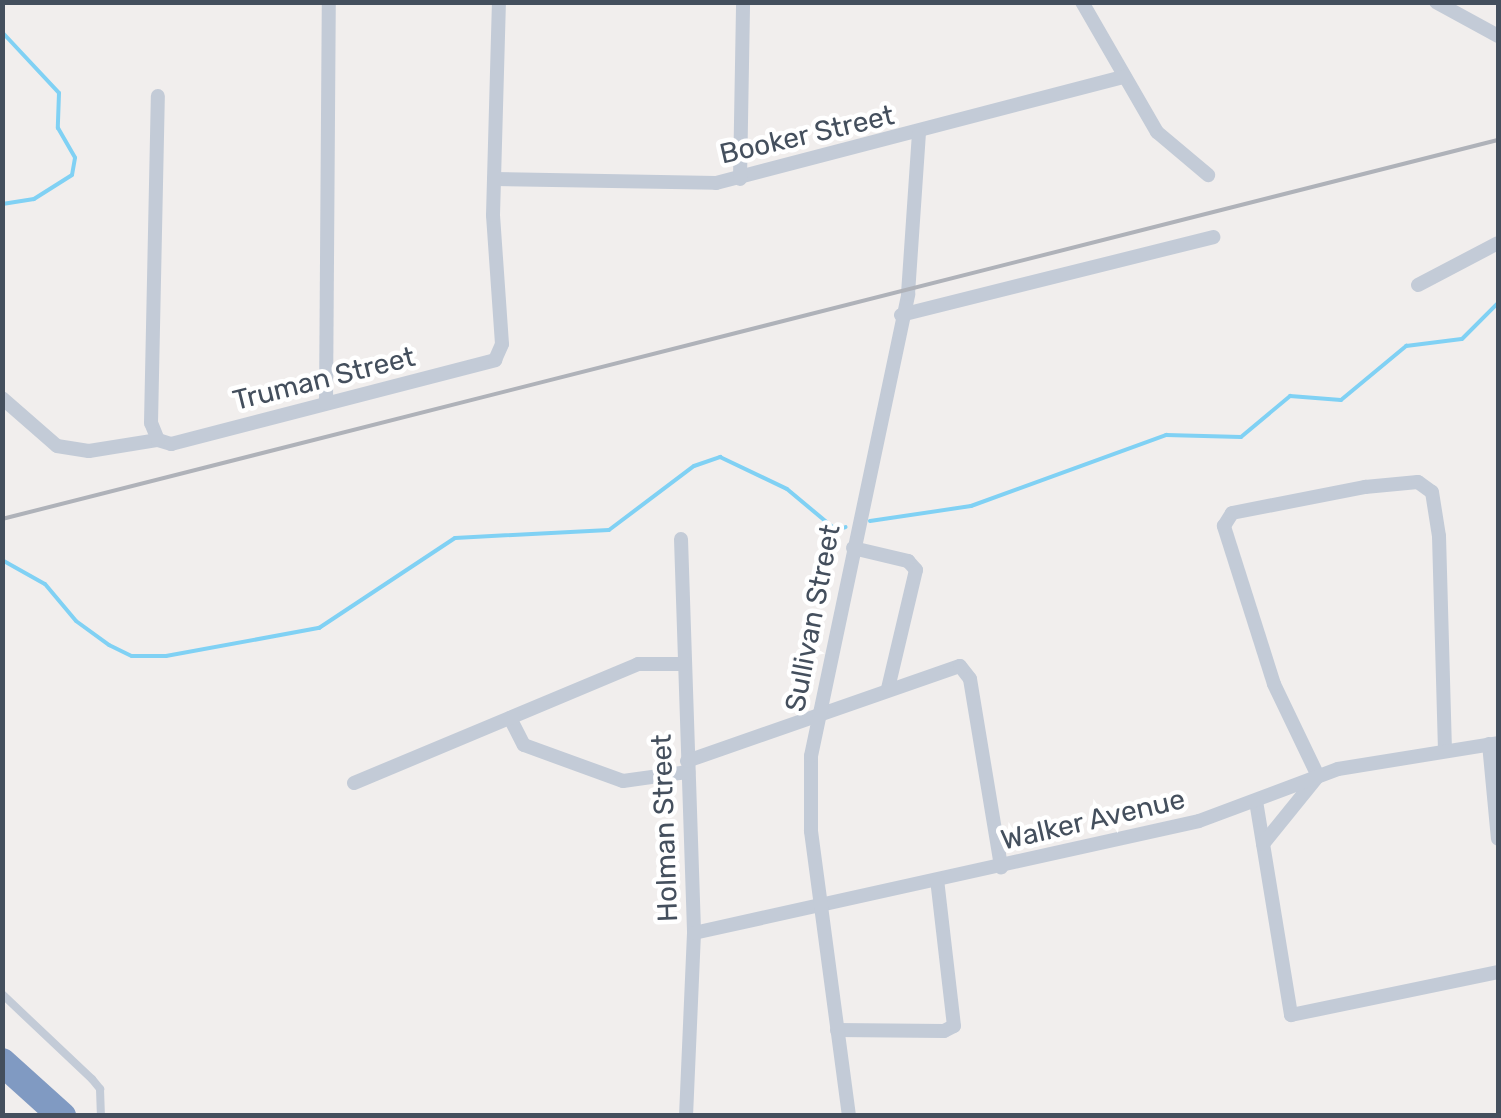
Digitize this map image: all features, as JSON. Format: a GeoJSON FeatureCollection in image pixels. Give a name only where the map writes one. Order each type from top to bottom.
{"type":"FeatureCollection","features":[{"type":"Feature","properties":{"kind":"highway"},"geometry":{"type":"LineString","coordinates":[[2,1062],[62,1116]]}},
{"type":"Feature","properties":{"kind":"street"},"geometry":{"type":"LineString","coordinates":[[326,403],[329,2]]}},
{"type":"Feature","properties":{"kind":"street"},"geometry":{"type":"LineString","coordinates":[[494,179],[499,2]]}},
{"type":"Feature","properties":{"kind":"street"},"geometry":{"type":"LineString","coordinates":[[740,179],[743,2]]}},
{"type":"Feature","properties":{"kind":"street"},"geometry":{"type":"LineString","coordinates":[[1082,2],[1166,144],[1208,175]]}},
{"type":"Feature","properties":{"kind":"street"},"geometry":{"type":"LineString","coordinates":[[1436,2],[1498,36]]}},
{"type":"Feature","properties":{"kind":"street","name":"Booker Street"},"geometry":{"type":"LineString","coordinates":[[494,179],[740,179],[1124,77]]}},
{"type":"Feature","properties":{"kind":"street"},"geometry":{"type":"LineString","coordinates":[[158,96],[151,423],[158,440]]}},
{"type":"Feature","properties":{"kind":"street","name":"Sullivan Street"},"geometry":{"type":"LineString","coordinates":[[848,1116],[808,795],[819,714],[916,241],[920,134]]}},
{"type":"Feature","properties":{"kind":"street","name":"Truman Street"},"geometry":{"type":"LineString","coordinates":[[2,398],[41,436],[68,450],[158,440],[170,444],[499,356],[494,179]]}},
{"type":"Feature","properties":{"kind":"street"},"geometry":{"type":"LineString","coordinates":[[901,315],[1213,236]]}},
{"type":"Feature","properties":{"kind":"street"},"geometry":{"type":"LineString","coordinates":[[1418,284],[1498,243]]}},
{"type":"Feature","properties":{"kind":"street"},"geometry":{"type":"LineString","coordinates":[[1263,844],[1318,776],[1274,684],[1224,526],[1232,512],[1365,487],[1418,482],[1432,492],[1439,536],[1444,750]]}},
{"type":"Feature","properties":{"kind":"street","name":"Holman Street"},"geometry":{"type":"LineString","coordinates":[[681,539],[694,933],[686,1116]]}},
{"type":"Feature","properties":{"kind":"street"},"geometry":{"type":"LineString","coordinates":[[852,548],[908,561],[916,570],[888,688]]}},
{"type":"Feature","properties":{"kind":"street"},"geometry":{"type":"LineString","coordinates":[[354,783],[638,664],[684,664]]}},
{"type":"Feature","properties":{"kind":"street"},"geometry":{"type":"LineString","coordinates":[[510,718],[524,745],[623,781],[688,766],[952,665],[969,675],[1000,867]]}},
{"type":"Feature","properties":{"kind":"street"},"geometry":{"type":"LineString","coordinates":[[1494,743],[1498,839]]}},
{"type":"Feature","properties":{"kind":"street","name":"Walker Avenue"},"geometry":{"type":"LineString","coordinates":[[694,933],[1199,822],[1318,776],[1494,743]]}},
{"type":"Feature","properties":{"kind":"street"},"geometry":{"type":"LineString","coordinates":[[1256,801],[1291,1016],[1498,972]]}},
{"type":"Feature","properties":{"kind":"street"},"geometry":{"type":"LineString","coordinates":[[837,1030],[944,1031],[954,1026],[937,880]]}},
{"type":"Feature","properties":{"kind":"lane"},"geometry":{"type":"LineString","coordinates":[[2,994],[92,1079],[100,1089],[101,1116]]}},
{"type":"Feature","properties":{"kind":"waterway"},"geometry":{"type":"LineString","coordinates":[[2,32],[59,93],[58,128],[75,158],[72,175],[34,199],[2,204]]}},
{"type":"Feature","properties":{"kind":"waterway"},"geometry":{"type":"LineString","coordinates":[[870,521],[971,506],[1166,435],[1241,437],[1290,396],[1341,400],[1406,346],[1462,339],[1498,303]]}},
{"type":"Feature","properties":{"kind":"waterway"},"geometry":{"type":"LineString","coordinates":[[2,560],[45,584],[76,621],[109,645],[132,656],[166,656],[319,628],[455,538],[609,530],[694,466],[720,457],[787,489],[836,530],[846,527]]}},
{"type":"Feature","properties":{"kind":"railway"},"geometry":{"type":"LineString","coordinates":[[2,519],[1498,140]]}}]}
